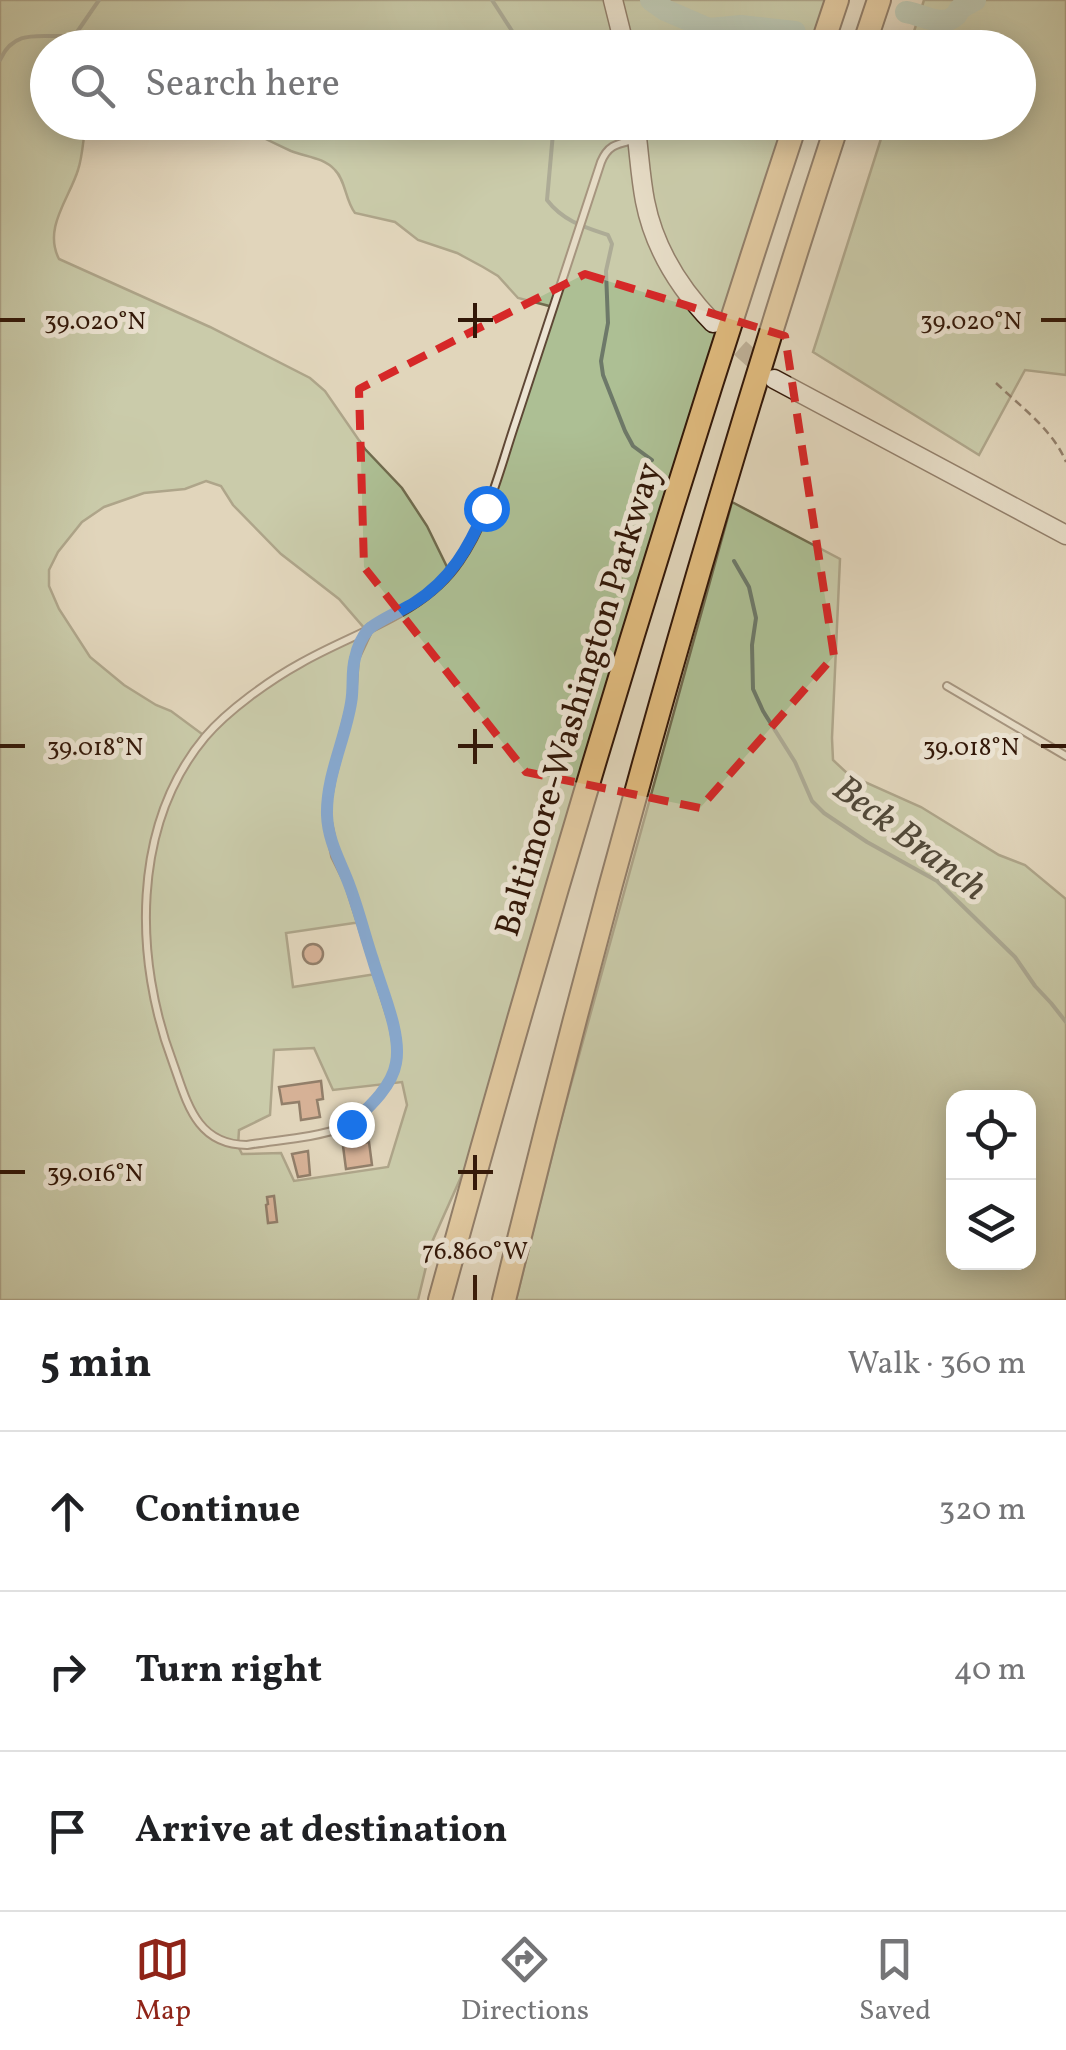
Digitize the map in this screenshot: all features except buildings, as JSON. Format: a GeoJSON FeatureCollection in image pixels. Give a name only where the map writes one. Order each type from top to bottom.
{"type":"FeatureCollection","features":[{"type":"Feature","properties":{"kind":"highway"},"geometry":{"type":"LineString","coordinates":[[827,30],[837,0]]}},
{"type":"Feature","properties":{"kind":"highway"},"geometry":{"type":"LineString","coordinates":[[869,30],[879,0]]}},
{"type":"Feature","properties":{"kind":"highway","name":"Baltimore-Washington Parkway"},"geometry":{"type":"LineString","coordinates":[[440,1300],[598,744],[790,140]]}},
{"type":"Feature","properties":{"kind":"highway"},"geometry":{"type":"LineString","coordinates":[[504,1300],[649,742],[770,333],[832,140]]}},
{"type":"Feature","properties":{"kind":"street"},"geometry":{"type":"LineString","coordinates":[[614,0],[621,30]]}},
{"type":"Feature","properties":{"kind":"street"},"geometry":{"type":"LineString","coordinates":[[637,140],[654,235],[684,288],[712,323]]}},
{"type":"Feature","properties":{"kind":"street"},"geometry":{"type":"LineString","coordinates":[[774,379],[1066,535]]}},
{"type":"Feature","properties":{"kind":"lane"},"geometry":{"type":"LineString","coordinates":[[370,628],[355,658],[352,700],[332,776],[327,818],[335,856],[348,882],[393,1024],[396,1066],[384,1088],[351,1124],[329,1131],[234,1144],[209,1135],[194,1116],[161,1023],[146,953],[145,924],[150,862],[158,827],[172,792],[206,737],[244,703],[297,665],[402,610],[434,589],[458,563],[471,543],[497,478],[607,149],[622,140]]}},
{"type":"Feature","properties":{"kind":"lane"},"geometry":{"type":"LineString","coordinates":[[947,686],[1066,756]]}},
{"type":"Feature","properties":{"kind":"path"},"geometry":{"type":"LineString","coordinates":[[996,383],[1042,427],[1066,462]]}},
{"type":"Feature","properties":{"kind":"highlighted area"},"geometry":{"type":"Polygon","coordinates":[[[585,274],[785,336],[834,656],[700,808],[526,772],[364,567],[359,389],[585,274]]]}},
{"type":"Feature","properties":{"kind":"green space"},"geometry":{"type":"Polygon","coordinates":[[[0,0],[837,0],[827,30],[30,30],[30,140],[84,140],[78,170],[56,225],[59,259],[210,327],[310,378],[325,391],[365,449],[402,488],[427,526],[450,573],[459,563],[486,508],[553,307],[518,298],[498,276],[457,253],[418,240],[395,222],[355,213],[339,174],[330,166],[268,140],[791,140],[495,1101],[432,1242],[418,1300],[0,1300],[0,0]],[[206,481],[185,489],[144,493],[104,507],[82,522],[49,570],[49,586],[59,609],[90,657],[124,685],[171,711],[206,737],[244,703],[297,665],[365,629],[339,599],[281,554],[233,505],[221,486],[206,481]],[[361,923],[286,933],[293,987],[376,974],[361,923]],[[314,1048],[274,1050],[270,1115],[239,1130],[242,1154],[281,1153],[294,1181],[388,1167],[407,1105],[402,1082],[333,1090],[314,1048]]]}},
{"type":"Feature","properties":{"kind":"green space"},"geometry":{"type":"Polygon","coordinates":[[[924,0],[1066,0],[1066,375],[1025,370],[979,455],[813,352],[881,140],[1036,140],[1036,30],[914,30],[924,0]]]}},
{"type":"Feature","properties":{"kind":"green space"},"geometry":{"type":"Polygon","coordinates":[[[732,502],[840,559],[833,760],[849,775],[921,807],[999,855],[1025,865],[1066,899],[1066,1300],[516,1300],[560,1124],[732,502]]]}},
{"type":"Feature","properties":{"kind":"waterway"},"geometry":{"type":"LineString","coordinates":[[78,30],[99,0]]}},
{"type":"Feature","properties":{"kind":"waterway","name":"Beck Branch"},"geometry":{"type":"LineString","coordinates":[[492,0],[511,30]]}},
{"type":"Feature","properties":{"kind":"waterway"},"geometry":{"type":"LineString","coordinates":[[651,0],[709,29],[741,26],[777,30]]}},
{"type":"Feature","properties":{"kind":"waterway"},"geometry":{"type":"LineString","coordinates":[[906,12],[944,21],[975,0]]}},
{"type":"Feature","properties":{"kind":"waterway"},"geometry":{"type":"LineString","coordinates":[[0,60],[14,42],[30,36]]}},
{"type":"Feature","properties":{"kind":"waterway","name":"Beck Branch"},"geometry":{"type":"LineString","coordinates":[[552,140],[547,200],[567,218],[608,235],[612,244],[606,271],[608,323],[601,361],[603,375],[633,446],[652,460]]}},
{"type":"Feature","properties":{"kind":"waterway","name":"Beck Branch"},"geometry":{"type":"LineString","coordinates":[[734,561],[749,587],[756,618],[753,689],[795,762],[812,801],[867,842],[937,881],[1015,957],[1066,1022]]}},
{"type":"Feature","properties":{"kind":"tunnel"},"geometry":{"type":"LineString","coordinates":[[720,330],[768,373]]}},
{"type":"Feature","properties":{"kind":"route"},"geometry":{"type":"LineString","coordinates":[[351,1124],[384,1088],[397,1059],[393,1024],[348,882],[335,856],[327,818],[332,776],[352,700],[355,658],[370,628],[416,602],[450,573],[471,543],[486,508]]}}]}
